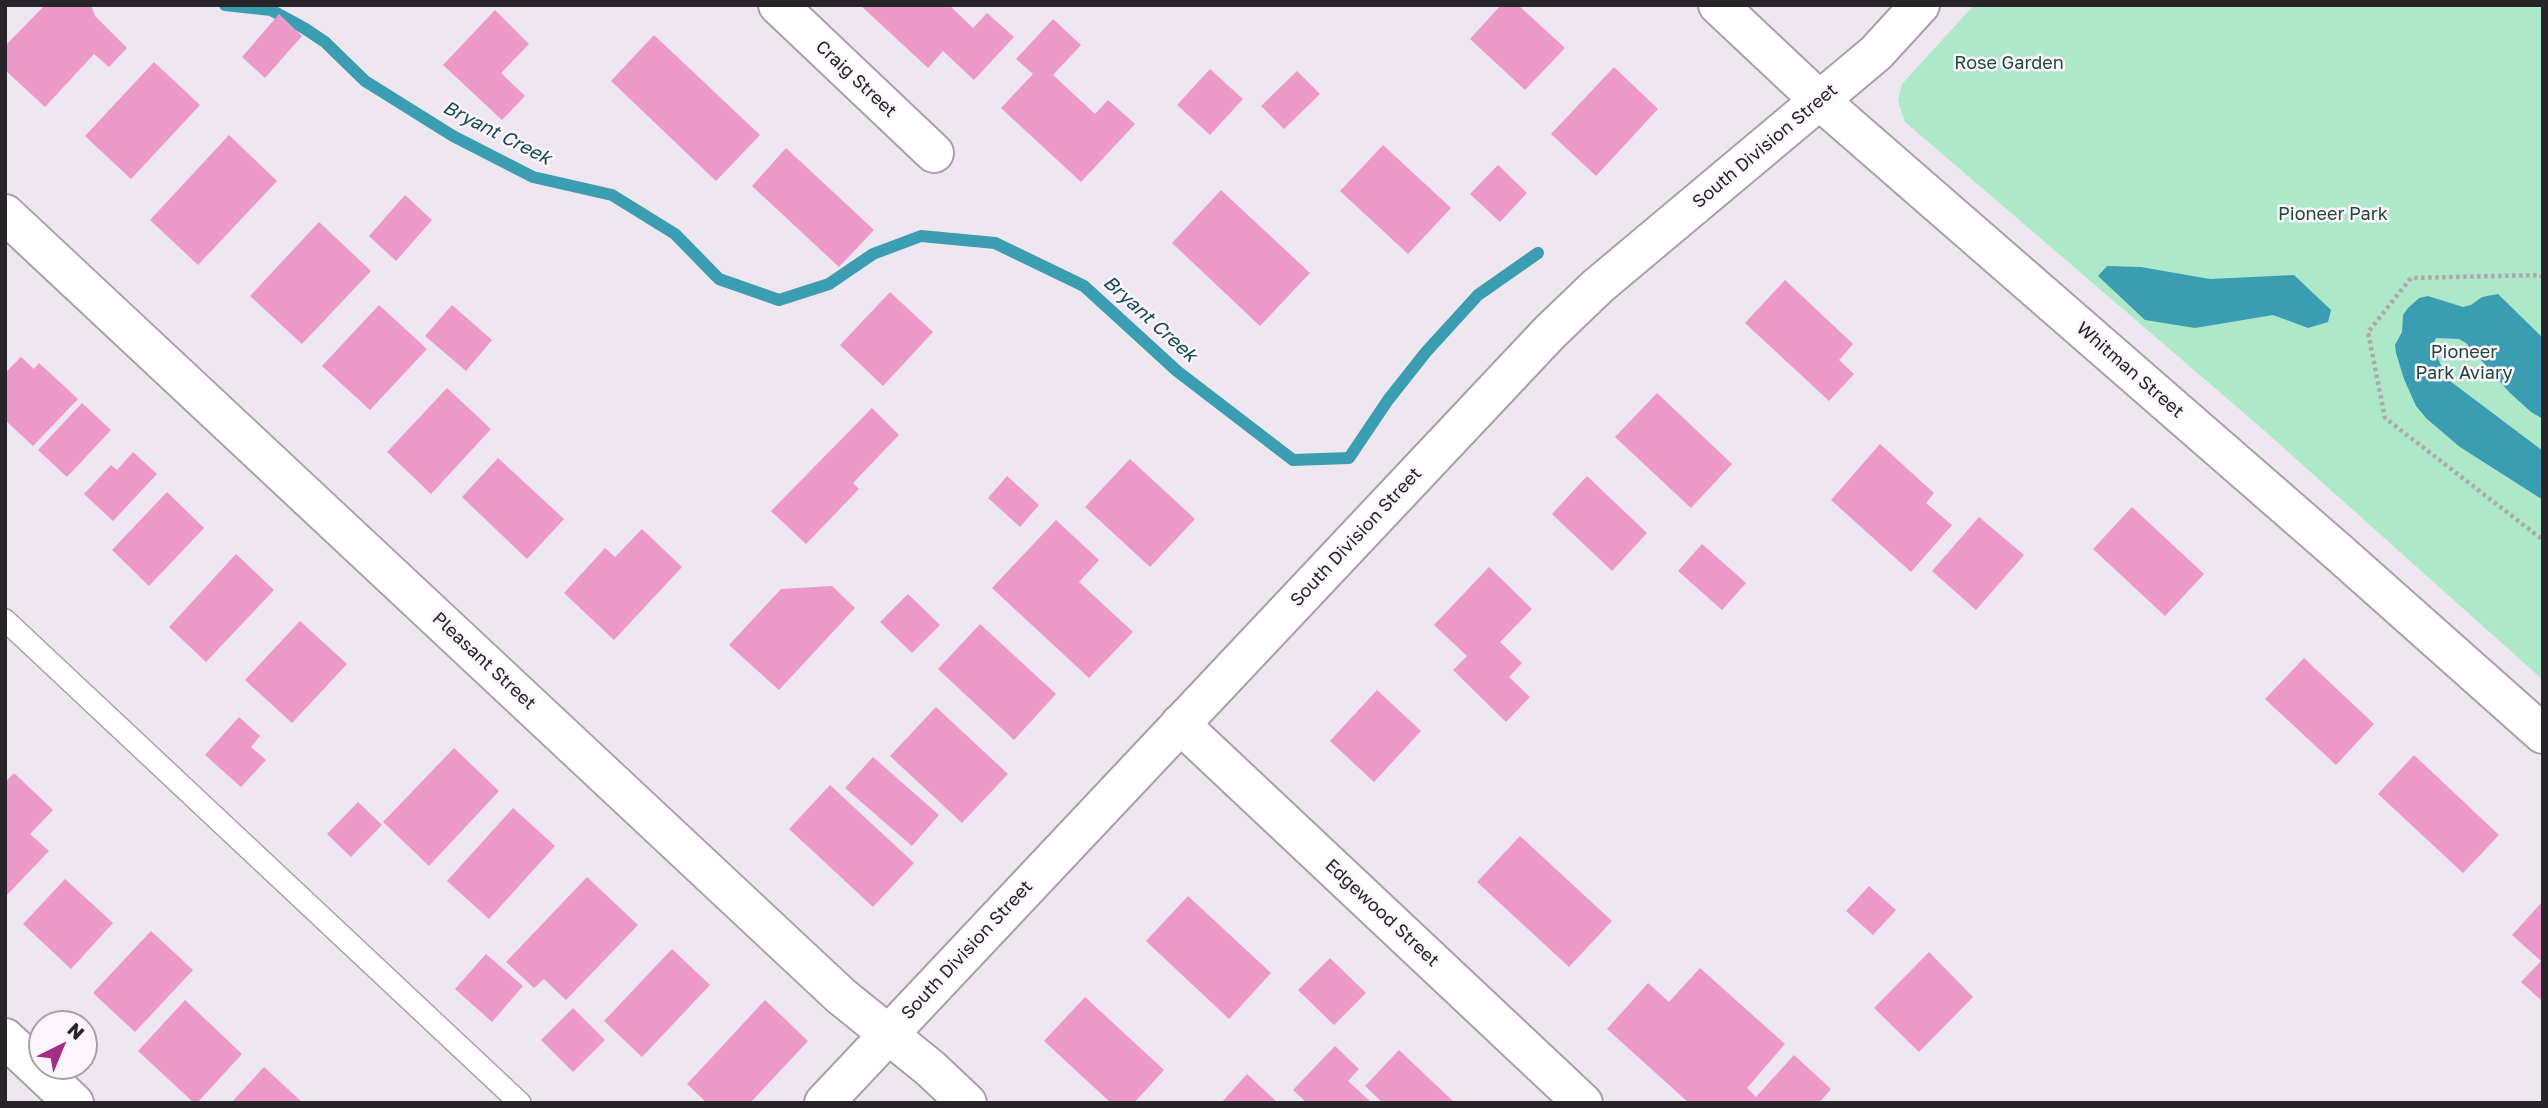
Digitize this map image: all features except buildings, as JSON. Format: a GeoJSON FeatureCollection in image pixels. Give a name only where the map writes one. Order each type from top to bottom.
{"type":"FeatureCollection","features":[{"type":"Feature","properties":{"kind":"street","name":"Craig Street"},"geometry":{"type":"LineString","coordinates":[[778,5],[934,153]]}},
{"type":"Feature","properties":{"kind":"street","name":"Whitman Street"},"geometry":{"type":"LineString","coordinates":[[1718,5],[1818,99],[2543,734]]}},
{"type":"Feature","properties":{"kind":"street","name":"South Division Street"},"geometry":{"type":"LineString","coordinates":[[824,1103],[1550,331],[1598,286],[1876,53],[1920,5]]}},
{"type":"Feature","properties":{"kind":"street","name":"Pleasant Street"},"geometry":{"type":"LineString","coordinates":[[5,214],[841,996],[931,1069],[967,1103]]}},
{"type":"Feature","properties":{"kind":"street","name":"Edgewood Street"},"geometry":{"type":"LineString","coordinates":[[1180,724],[1584,1103]]}},
{"type":"Feature","properties":{"kind":"street"},"geometry":{"type":"LineString","coordinates":[[5,1038],[74,1103]]}},
{"type":"Feature","properties":{"kind":"lane"},"geometry":{"type":"LineString","coordinates":[[5,620],[520,1103]]}},
{"type":"Feature","properties":{"kind":"path"},"geometry":{"type":"LineString","coordinates":[[2543,277],[2411,278],[2368,332],[2385,418],[2543,540]]}},
{"type":"Feature","properties":{"kind":"green space","name":"Pioneer Park"},"geometry":{"type":"Polygon","coordinates":[[[1974,5],[2543,5],[2543,680],[2258,425],[1905,122],[1898,101],[1902,84],[1974,5]]]}},
{"type":"Feature","properties":{"kind":"water"},"geometry":{"type":"Polygon","coordinates":[[[2107,266],[2141,267],[2210,279],[2294,275],[2331,310],[2328,322],[2308,328],[2273,315],[2195,328],[2145,320],[2098,276],[2107,266]]]}},
{"type":"Feature","properties":{"kind":"water"},"geometry":{"type":"Polygon","coordinates":[[[2498,294],[2543,338],[2543,419],[2509,392],[2466,343],[2459,339],[2436,338],[2433,345],[2445,376],[2450,381],[2543,451],[2543,500],[2460,447],[2427,419],[2416,406],[2396,353],[2395,345],[2402,332],[2403,315],[2419,298],[2428,296],[2463,307],[2482,297],[2498,294]]]}},
{"type":"Feature","properties":{"kind":"waterway","name":"Bryant Creek"},"geometry":{"type":"LineString","coordinates":[[225,5],[271,10],[325,42],[365,81],[453,136],[533,177],[612,195],[675,234],[719,279],[779,300],[829,284],[873,254],[921,236],[995,243],[1084,286],[1177,371],[1293,460],[1349,458],[1388,400],[1426,352],[1478,295],[1538,253]]}},
{"type":"Feature","properties":{"kind":"park label","name":"Rose Garden"},"geometry":{"type":"Point","coordinates":[2009,63]}},
{"type":"Feature","properties":{"kind":"park label","name":"Pioneer Park Aviary"},"geometry":{"type":"Point","coordinates":[2464,362]}}]}
